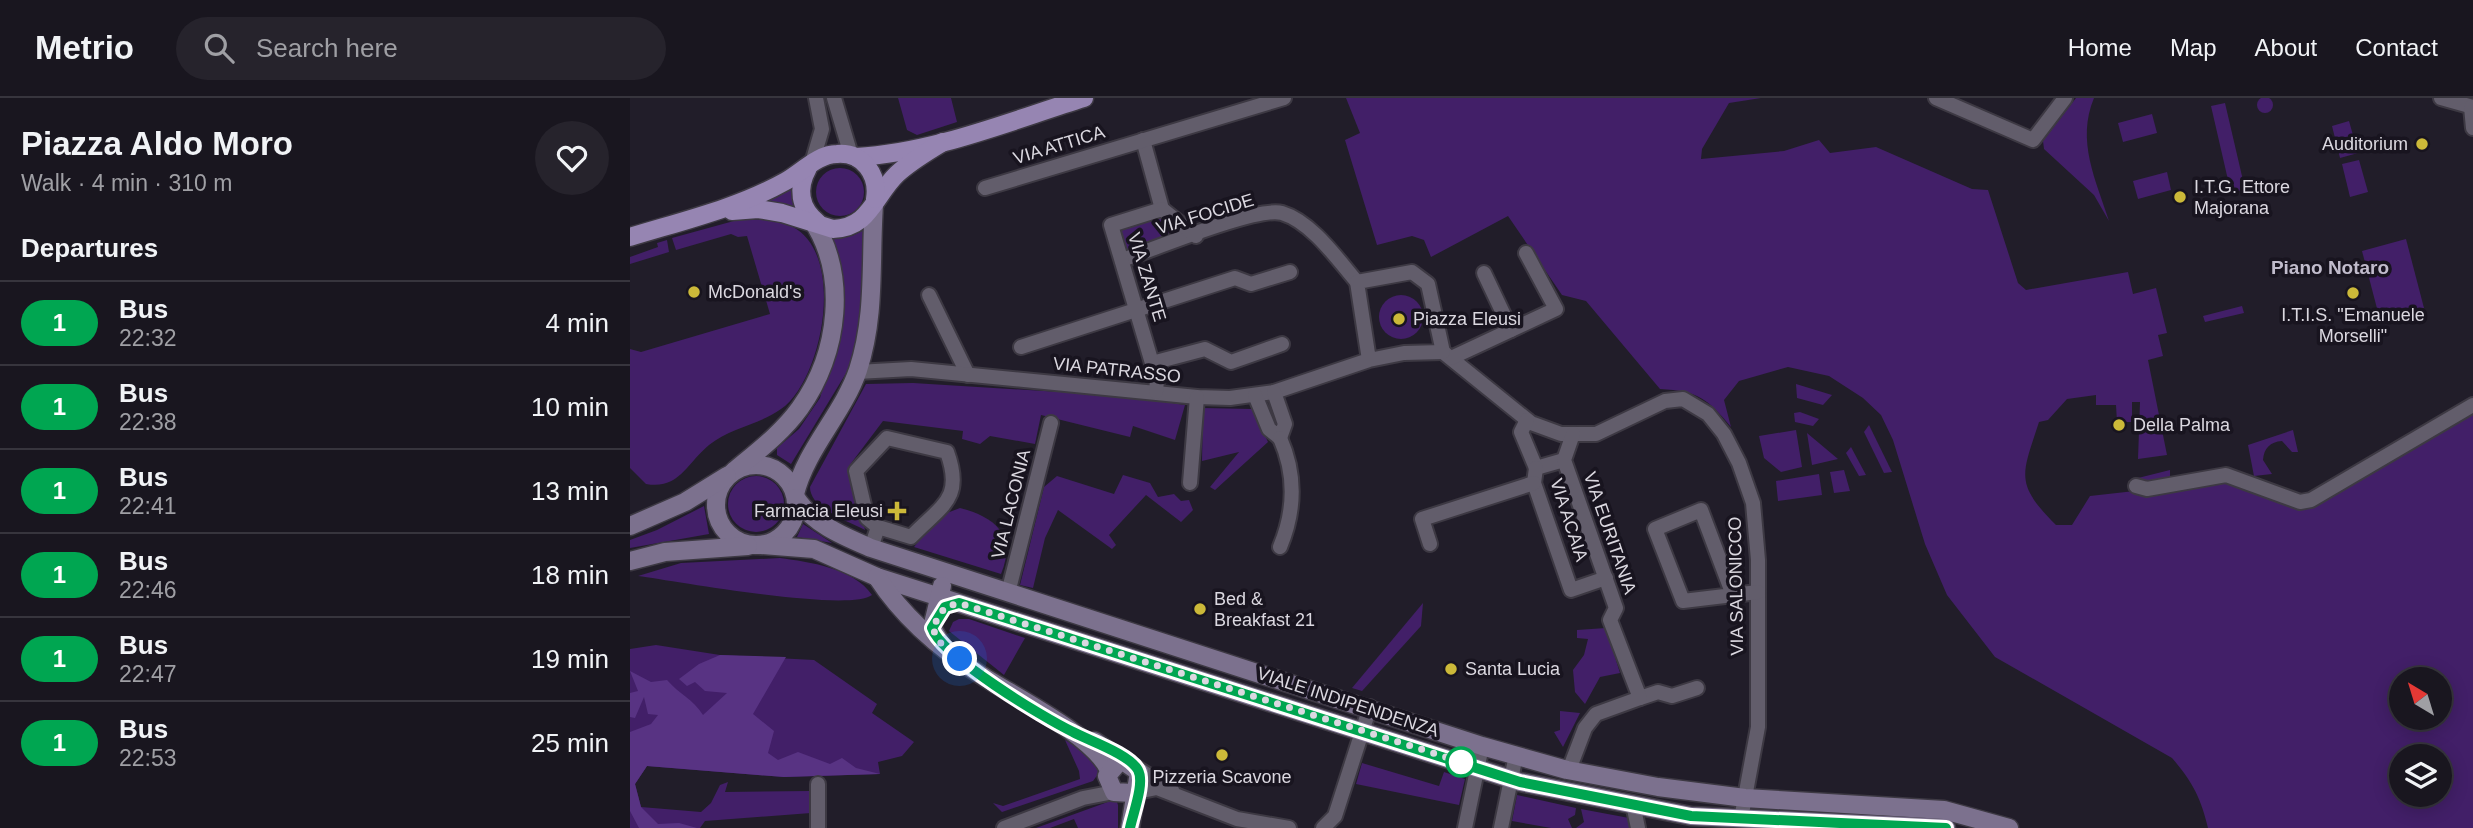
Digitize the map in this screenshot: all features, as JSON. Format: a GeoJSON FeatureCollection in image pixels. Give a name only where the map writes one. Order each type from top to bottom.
{"type":"FeatureCollection","features":[{"type":"Feature","properties":{"kind":"main road"},"geometry":{"type":"LineString","coordinates":[[630,237],[714,212],[781,184],[831,154],[853,156],[894,153],[943,142],[1084,98]]}},
{"type":"Feature","properties":{"kind":"main road"},"geometry":{"type":"LineString","coordinates":[[714,212],[758,209],[846,229],[858,224],[903,168],[943,142]]}},
{"type":"Feature","properties":{"kind":"main road"},"geometry":{"type":"LineString","coordinates":[[853,156],[873,175],[875,202]]}},
{"type":"Feature","properties":{"kind":"main road"},"geometry":{"type":"LineString","coordinates":[[811,166],[802,180],[800,193],[815,221]]}},
{"type":"Feature","properties":{"kind":"street"},"geometry":{"type":"LineString","coordinates":[[811,166],[822,130],[816,98]]}},
{"type":"Feature","properties":{"kind":"street"},"geometry":{"type":"LineString","coordinates":[[834,98],[853,156]]}},
{"type":"Feature","properties":{"kind":"street","name":"VIA ATTICA"},"geometry":{"type":"LineString","coordinates":[[985,188],[1284,98]]}},
{"type":"Feature","properties":{"kind":"street"},"geometry":{"type":"LineString","coordinates":[[1936,98],[2033,139],[2065,98]]}},
{"type":"Feature","properties":{"kind":"street"},"geometry":{"type":"LineString","coordinates":[[2441,98],[2472,107],[2473,128]]}},
{"type":"Feature","properties":{"kind":"street"},"geometry":{"type":"LineString","coordinates":[[1143,140],[1162,209],[1196,236]]}},
{"type":"Feature","properties":{"kind":"street"},"geometry":{"type":"LineString","coordinates":[[795,496],[807,462],[857,372],[872,308],[875,202]]}},
{"type":"Feature","properties":{"kind":"street","name":"VIA ZANTE"},"geometry":{"type":"LineString","coordinates":[[1156,392],[1157,380],[1111,225],[1162,209]]}},
{"type":"Feature","properties":{"kind":"street","name":"VIA FOCIDE"},"geometry":{"type":"LineString","coordinates":[[1122,260],[1244,218],[1281,213],[1303,225],[1357,282]]}},
{"type":"Feature","properties":{"kind":"street"},"geometry":{"type":"LineString","coordinates":[[630,526],[685,502],[732,472],[776,436],[800,408],[815,382],[833,320],[834,266],[815,221]]}},
{"type":"Feature","properties":{"kind":"street"},"geometry":{"type":"LineString","coordinates":[[1447,355],[1428,284],[1412,272],[1357,282],[1369,360],[1404,353],[1447,355],[1556,309],[1526,253]]}},
{"type":"Feature","properties":{"kind":"street"},"geometry":{"type":"LineString","coordinates":[[1021,347],[1235,278],[1251,284],[1290,272]]}},
{"type":"Feature","properties":{"kind":"street"},"geometry":{"type":"LineString","coordinates":[[1484,273],[1511,330]]}},
{"type":"Feature","properties":{"kind":"street"},"geometry":{"type":"LineString","coordinates":[[929,295],[968,375]]}},
{"type":"Feature","properties":{"kind":"street"},"geometry":{"type":"LineString","coordinates":[[1152,363],[1205,349],[1231,362],[1282,344]]}},
{"type":"Feature","properties":{"kind":"street","name":"VIA SALONICCO"},"geometry":{"type":"LineString","coordinates":[[1447,355],[1527,420],[1562,434],[1596,434],[1665,401],[1684,399],[1707,414],[1724,434],[1739,463],[1753,503],[1758,592],[1758,727],[1741,818]]}},
{"type":"Feature","properties":{"kind":"street","name":"VIA PATRASSO"},"geometry":{"type":"LineString","coordinates":[[857,372],[911,369],[1197,397],[1274,392],[1369,360]]}},
{"type":"Feature","properties":{"kind":"street"},"geometry":{"type":"LineString","coordinates":[[1274,392],[1285,424],[1280,438],[1292,489],[1291,520],[1280,547]]}},
{"type":"Feature","properties":{"kind":"street"},"geometry":{"type":"LineString","coordinates":[[1255,395],[1269,429],[1280,438]]}},
{"type":"Feature","properties":{"kind":"street"},"geometry":{"type":"LineString","coordinates":[[1190,483],[1197,397]]}},
{"type":"Feature","properties":{"kind":"street"},"geometry":{"type":"LineString","coordinates":[[2136,486],[2147,489],[2226,475],[2300,502],[2311,500],[2473,405]]}},
{"type":"Feature","properties":{"kind":"street","name":"VIA ACAIA"},"geometry":{"type":"LineString","coordinates":[[1527,420],[1521,432],[1571,590],[1606,578]]}},
{"type":"Feature","properties":{"kind":"street","name":"VIA LACONIA"},"geometry":{"type":"LineString","coordinates":[[1008,593],[1051,423]]}},
{"type":"Feature","properties":{"kind":"street","name":"VIA EURITANIA"},"geometry":{"type":"LineString","coordinates":[[1573,434],[1564,460],[1616,608],[1610,620],[1640,698]]}},
{"type":"Feature","properties":{"kind":"street"},"geometry":{"type":"LineString","coordinates":[[887,438],[947,452],[956,476],[952,496],[911,537],[878,527],[867,519],[856,471],[887,438]]}},
{"type":"Feature","properties":{"kind":"street","name":"VIA ACAIA"},"geometry":{"type":"LineString","coordinates":[[1535,475],[1564,460]]}},
{"type":"Feature","properties":{"kind":"street"},"geometry":{"type":"LineString","coordinates":[[748,465],[763,465],[777,471],[788,481],[795,496],[796,511],[784,534],[757,545],[737,541],[725,531],[717,517],[717,494],[732,472],[748,465]]}},
{"type":"Feature","properties":{"kind":"street"},"geometry":{"type":"LineString","coordinates":[[1430,544],[1422,519],[1535,475]]}},
{"type":"Feature","properties":{"kind":"street","name":"VIALE INDIPENDENZA"},"geometry":{"type":"LineString","coordinates":[[795,496],[805,511],[831,530],[871,548],[1370,707],[1482,746],[1569,770],[1745,798],[1944,810],[2009,828]]}},
{"type":"Feature","properties":{"kind":"street"},"geometry":{"type":"LineString","coordinates":[[1733,595],[1701,510],[1655,528],[1683,601],[1733,595],[1758,592]]}},
{"type":"Feature","properties":{"kind":"street"},"geometry":{"type":"LineString","coordinates":[[871,548],[878,527]]}},
{"type":"Feature","properties":{"kind":"street","name":"VIALE INDIPENDENZA"},"geometry":{"type":"LineString","coordinates":[[630,561],[665,552],[757,545],[814,549],[877,577],[1511,779],[1633,804],[1693,822],[1741,818],[1778,824],[1945,828]]}},
{"type":"Feature","properties":{"kind":"street"},"geometry":{"type":"LineString","coordinates":[[938,570],[941,598],[932,628],[942,645]]}},
{"type":"Feature","properties":{"kind":"street"},"geometry":{"type":"LineString","coordinates":[[877,577],[917,627],[978,673],[1071,732],[1102,745],[1125,781],[1130,828]]}},
{"type":"Feature","properties":{"kind":"street"},"geometry":{"type":"LineString","coordinates":[[934,620],[945,607],[959,603]]}},
{"type":"Feature","properties":{"kind":"street"},"geometry":{"type":"LineString","coordinates":[[1569,770],[1585,728],[1596,714],[1658,692],[1672,696],[1697,688]]}},
{"type":"Feature","properties":{"kind":"street"},"geometry":{"type":"LineString","coordinates":[[1323,828],[1335,816],[1370,707]]}},
{"type":"Feature","properties":{"kind":"street"},"geometry":{"type":"LineString","coordinates":[[1465,828],[1482,746]]}},
{"type":"Feature","properties":{"kind":"street"},"geometry":{"type":"LineString","coordinates":[[1501,828],[1516,755]]}},
{"type":"Feature","properties":{"kind":"street"},"geometry":{"type":"LineString","coordinates":[[1125,781],[1157,788],[1237,819],[1289,828]]}},
{"type":"Feature","properties":{"kind":"street"},"geometry":{"type":"LineString","coordinates":[[1004,828],[1024,824],[1125,781],[1162,782],[1181,798]]}},
{"type":"Feature","properties":{"kind":"street"},"geometry":{"type":"LineString","coordinates":[[818,784],[818,828]]}},
{"type":"Feature","properties":{"kind":"street"},"geometry":{"type":"LineString","coordinates":[[1633,804],[1639,828]]}},
{"type":"Feature","properties":{"kind":"shaded area"},"geometry":{"type":"Polygon","coordinates":[[[2262,97],[2268,97],[2273,105],[2271,111],[2262,113],[2257,108],[2257,102],[2262,97]]]}},
{"type":"Feature","properties":{"kind":"shaded area"},"geometry":{"type":"Polygon","coordinates":[[[898,98],[951,98],[957,122],[917,135],[907,130],[898,98]]]}},
{"type":"Feature","properties":{"kind":"shaded area"},"geometry":{"type":"Polygon","coordinates":[[[1346,98],[1761,98],[1729,103],[1702,149],[1701,159],[1784,151],[1819,140],[1830,153],[1876,147],[1972,189],[1988,190],[2018,283],[2026,290],[2128,272],[2133,294],[2156,288],[2167,333],[2158,335],[2163,356],[2148,360],[2167,455],[2138,459],[2140,402],[2132,402],[2132,422],[2117,422],[2116,405],[2096,405],[2096,395],[2067,399],[2048,420],[2039,422],[2025,478],[2033,499],[2056,525],[2072,525],[2090,496],[2224,481],[2306,506],[2473,412],[2473,828],[2208,828],[2195,790],[2172,758],[1995,657],[1947,595],[1925,544],[1893,440],[1881,415],[1863,398],[1829,376],[1788,367],[1739,381],[1724,400],[1731,427],[1701,398],[1684,392],[1660,389],[1586,301],[1562,295],[1508,216],[1431,257],[1424,240],[1412,236],[1377,245],[1345,140],[1360,133],[1346,98]]]}},
{"type":"Feature","properties":{"kind":"shaded area"},"geometry":{"type":"Polygon","coordinates":[[[2076,98],[2094,98],[2089,114],[2087,145],[2109,221],[2094,195],[2044,149],[2043,141],[2076,98]]]}},
{"type":"Feature","properties":{"kind":"shaded area"},"geometry":{"type":"Polygon","coordinates":[[[2225,103],[2245,189],[2231,193],[2211,106],[2225,103]]]}},
{"type":"Feature","properties":{"kind":"shaded area"},"geometry":{"type":"Polygon","coordinates":[[[2152,114],[2157,133],[2123,142],[2118,123],[2152,114]]]}},
{"type":"Feature","properties":{"kind":"shaded area"},"geometry":{"type":"Polygon","coordinates":[[[2349,121],[2358,153],[2340,158],[2332,126],[2349,121]]]}},
{"type":"Feature","properties":{"kind":"shaded area"},"geometry":{"type":"Polygon","coordinates":[[[2359,160],[2368,192],[2350,197],[2342,164],[2359,160]]]}},
{"type":"Feature","properties":{"kind":"shaded area"},"geometry":{"type":"Polygon","coordinates":[[[840,168],[857,175],[864,192],[857,209],[840,216],[823,209],[816,192],[823,175],[840,168]]]}},
{"type":"Feature","properties":{"kind":"shaded area"},"geometry":{"type":"Polygon","coordinates":[[[2167,172],[2171,190],[2138,199],[2133,181],[2167,172]]]}},
{"type":"Feature","properties":{"kind":"shaded area"},"geometry":{"type":"Polygon","coordinates":[[[793,181],[796,208],[766,200],[793,181]]]}},
{"type":"Feature","properties":{"kind":"shaded area"},"geometry":{"type":"Polygon","coordinates":[[[1161,216],[1182,234],[1127,253],[1119,229],[1161,216]]]}},
{"type":"Feature","properties":{"kind":"shaded area"},"geometry":{"type":"Polygon","coordinates":[[[741,219],[775,221],[793,227],[810,242],[820,264],[824,290],[823,318],[808,373],[796,394],[781,409],[718,439],[675,479],[657,485],[646,484],[630,468],[630,349],[641,352],[770,314],[747,236],[738,237],[731,234],[676,250],[672,238],[741,219]]]}},
{"type":"Feature","properties":{"kind":"shaded area"},"geometry":{"type":"Polygon","coordinates":[[[866,229],[864,325],[854,360],[791,464],[777,455],[777,448],[799,429],[820,398],[838,335],[843,279],[830,237],[852,236],[866,229]]]}},
{"type":"Feature","properties":{"kind":"shaded area"},"geometry":{"type":"Polygon","coordinates":[[[2406,239],[2424,308],[2380,320],[2362,251],[2406,239]]]}},
{"type":"Feature","properties":{"kind":"shaded area"},"geometry":{"type":"Polygon","coordinates":[[[667,240],[669,252],[630,264],[630,257],[658,247],[657,243],[667,240]]]}},
{"type":"Feature","properties":{"kind":"shaded area","name":"Piazza Eleusi"},"geometry":{"type":"Polygon","coordinates":[[[1401,295],[1416,302],[1423,317],[1416,332],[1401,339],[1386,332],[1379,317],[1386,302],[1401,295]]]}},
{"type":"Feature","properties":{"kind":"shaded area"},"geometry":{"type":"Polygon","coordinates":[[[2242,306],[2244,313],[2205,322],[2203,316],[2242,306]]]}},
{"type":"Feature","properties":{"kind":"shaded area"},"geometry":{"type":"Polygon","coordinates":[[[913,383],[1126,396],[1185,405],[1175,440],[1133,426],[1130,437],[1041,415],[1035,444],[990,436],[980,444],[962,439],[963,431],[883,421],[849,466],[865,530],[823,508],[816,502],[810,487],[866,384],[913,383]]]}},
{"type":"Feature","properties":{"kind":"shaded area"},"geometry":{"type":"Polygon","coordinates":[[[1796,384],[1832,395],[1823,405],[1797,398],[1796,384]]]}},
{"type":"Feature","properties":{"kind":"shaded area"},"geometry":{"type":"Polygon","coordinates":[[[1203,408],[1252,409],[1268,442],[1215,490],[1210,487],[1239,452],[1202,461],[1203,408]]]}},
{"type":"Feature","properties":{"kind":"shaded area"},"geometry":{"type":"Polygon","coordinates":[[[1800,412],[1819,419],[1813,426],[1795,422],[1794,413],[1800,412]]]}},
{"type":"Feature","properties":{"kind":"shaded area"},"geometry":{"type":"Polygon","coordinates":[[[1869,425],[1892,472],[1884,473],[1864,432],[1869,425]]]}},
{"type":"Feature","properties":{"kind":"shaded area"},"geometry":{"type":"Polygon","coordinates":[[[1796,430],[1802,467],[1781,472],[1764,458],[1759,436],[1796,430]]]}},
{"type":"Feature","properties":{"kind":"shaded area"},"geometry":{"type":"Polygon","coordinates":[[[2293,430],[2298,452],[2292,452],[2282,441],[2271,444],[2266,449],[2263,460],[2272,474],[2254,476],[2248,445],[2293,430]]]}},
{"type":"Feature","properties":{"kind":"shaded area"},"geometry":{"type":"Polygon","coordinates":[[[1807,433],[1838,459],[1812,465],[1807,433]]]}},
{"type":"Feature","properties":{"kind":"shaded area"},"geometry":{"type":"Polygon","coordinates":[[[1851,447],[1866,475],[1859,476],[1846,453],[1851,447]]]}},
{"type":"Feature","properties":{"kind":"shaded area"},"geometry":{"type":"Polygon","coordinates":[[[1844,470],[1850,491],[1834,493],[1830,472],[1844,470]]]}},
{"type":"Feature","properties":{"kind":"shaded area"},"geometry":{"type":"Polygon","coordinates":[[[2170,470],[2170,477],[2148,483],[2138,478],[2170,470]]]}},
{"type":"Feature","properties":{"kind":"shaded area"},"geometry":{"type":"Polygon","coordinates":[[[1819,474],[1822,495],[1778,501],[1776,481],[1819,474]]]}},
{"type":"Feature","properties":{"kind":"shaded area"},"geometry":{"type":"Polygon","coordinates":[[[1123,475],[1150,483],[1158,497],[1174,494],[1181,501],[1189,500],[1193,510],[1181,522],[1146,495],[1109,535],[1116,545],[1112,549],[1058,510],[1045,538],[1033,588],[1020,585],[1044,487],[1057,476],[1114,494],[1123,475]]]}},
{"type":"Feature","properties":{"kind":"shaded area"},"geometry":{"type":"Polygon","coordinates":[[[756,476],[767,478],[776,484],[782,493],[782,515],[776,524],[767,530],[756,532],[745,530],[736,524],[730,515],[728,504],[730,493],[736,484],[745,478],[756,476]]]}},
{"type":"Feature","properties":{"kind":"shaded area"},"geometry":{"type":"Polygon","coordinates":[[[704,506],[709,534],[630,548],[630,540],[657,530],[704,506]]]}},
{"type":"Feature","properties":{"kind":"shaded area"},"geometry":{"type":"Polygon","coordinates":[[[960,508],[983,517],[1000,530],[1006,548],[1001,574],[914,547],[939,516],[960,508]]]}},
{"type":"Feature","properties":{"kind":"shaded area"},"geometry":{"type":"Polygon","coordinates":[[[803,524],[832,543],[797,537],[803,524]]]}},
{"type":"Feature","properties":{"kind":"shaded area"},"geometry":{"type":"Polygon","coordinates":[[[780,558],[817,564],[843,572],[854,578],[872,595],[857,600],[797,598],[638,576],[681,563],[780,558]]]}},
{"type":"Feature","properties":{"kind":"shaded area"},"geometry":{"type":"Polygon","coordinates":[[[1423,603],[1421,626],[1362,691],[1352,688],[1423,603]]]}},
{"type":"Feature","properties":{"kind":"shaded area"},"geometry":{"type":"Polygon","coordinates":[[[969,619],[1025,638],[1004,675],[949,631],[953,622],[969,619]]]}},
{"type":"Feature","properties":{"kind":"shaded area"},"geometry":{"type":"Polygon","coordinates":[[[1606,628],[1620,673],[1600,677],[1585,704],[1575,692],[1573,670],[1584,655],[1588,639],[1577,638],[1577,630],[1606,628]]]}},
{"type":"Feature","properties":{"kind":"shaded area"},"geometry":{"type":"Polygon","coordinates":[[[656,645],[720,655],[814,660],[877,704],[872,713],[914,742],[902,756],[878,762],[880,774],[784,777],[647,766],[635,784],[641,807],[701,812],[711,803],[720,785],[728,782],[725,792],[810,791],[811,813],[705,821],[700,828],[630,828],[630,649],[656,645]]]}},
{"type":"Feature","properties":{"kind":"shaded area"},"geometry":{"type":"Polygon","coordinates":[[[720,655],[786,657],[753,714],[774,731],[768,753],[778,760],[798,752],[830,764],[842,758],[856,768],[880,774],[784,777],[647,766],[635,784],[641,807],[658,824],[679,823],[697,828],[639,828],[630,811],[630,732],[651,724],[658,715],[648,714],[644,697],[635,718],[630,717],[630,693],[638,691],[630,671],[651,682],[667,680],[703,715],[727,693],[705,691],[695,682],[687,686],[679,679],[699,664],[720,655]]]}},
{"type":"Feature","properties":{"kind":"shaded area"},"geometry":{"type":"Polygon","coordinates":[[[1560,711],[1580,713],[1563,747],[1554,732],[1560,730],[1560,711]]]}},
{"type":"Feature","properties":{"kind":"shaded area"},"geometry":{"type":"Polygon","coordinates":[[[1065,740],[1095,757],[1101,770],[1093,781],[1002,812],[993,803],[1003,806],[1080,779],[1065,740]]]}},
{"type":"Feature","properties":{"kind":"shaded area"},"geometry":{"type":"Polygon","coordinates":[[[1362,763],[1439,786],[1444,772],[1465,779],[1459,805],[1356,784],[1362,763]]]}},
{"type":"Feature","properties":{"kind":"shaded area"},"geometry":{"type":"Polygon","coordinates":[[[1517,795],[1576,808],[1575,815],[1568,819],[1572,828],[1551,828],[1512,821],[1517,795]]]}},
{"type":"Feature","properties":{"kind":"shaded area"},"geometry":{"type":"Polygon","coordinates":[[[1116,799],[1118,828],[1078,828],[1074,819],[1050,828],[1036,828],[1116,799]]]}},
{"type":"Feature","properties":{"kind":"shaded area"},"geometry":{"type":"Polygon","coordinates":[[[1581,809],[1629,818],[1632,828],[1576,828],[1584,822],[1581,809]]]}},
{"type":"Feature","properties":{"kind":"bus line","name":"1"},"geometry":{"type":"LineString","coordinates":[[1130,828],[1140,778],[1136,767],[1102,745],[1071,732],[978,673],[942,645],[932,628],[934,620],[945,607],[959,603],[1520,782],[1691,816],[1848,821],[1946,828]]}},
{"type":"Feature","properties":{"kind":"place","name":"Auditorium"},"geometry":{"type":"Point","coordinates":[2422,144]}},
{"type":"Feature","properties":{"kind":"place","name":"I.T.G. Ettore Majorana"},"geometry":{"type":"Point","coordinates":[2180,197]}},
{"type":"Feature","properties":{"kind":"place","name":"McDonald's"},"geometry":{"type":"Point","coordinates":[694,292]}},
{"type":"Feature","properties":{"kind":"place","name":"I.T.I.S. \"Emanuele Morselli\""},"geometry":{"type":"Point","coordinates":[2353,293]}},
{"type":"Feature","properties":{"kind":"place","name":"Piazza Eleusi"},"geometry":{"type":"Point","coordinates":[1399,319]}},
{"type":"Feature","properties":{"kind":"place","name":"Della Palma"},"geometry":{"type":"Point","coordinates":[2119,425]}},
{"type":"Feature","properties":{"kind":"place","name":"Farmacia Eleusi"},"geometry":{"type":"Point","coordinates":[897,511]}},
{"type":"Feature","properties":{"kind":"place","name":"Bed & Breakfast 21"},"geometry":{"type":"Point","coordinates":[1200,609]}},
{"type":"Feature","properties":{"kind":"place","name":"Santa Lucia"},"geometry":{"type":"Point","coordinates":[1451,669]}},
{"type":"Feature","properties":{"kind":"place","name":"Pizzeria Scavone"},"geometry":{"type":"Point","coordinates":[1222,755]}},
{"type":"Feature","properties":{"kind":"district","name":"Piano Notaro"},"geometry":{"type":"Point","coordinates":[2330,267]}},
{"type":"Feature","properties":{"kind":"route"},"geometry":{"type":"LineString","coordinates":[[960,659],[942,645],[932,628],[934,620],[945,607],[959,603],[1468,764],[1461,762]]}}]}
